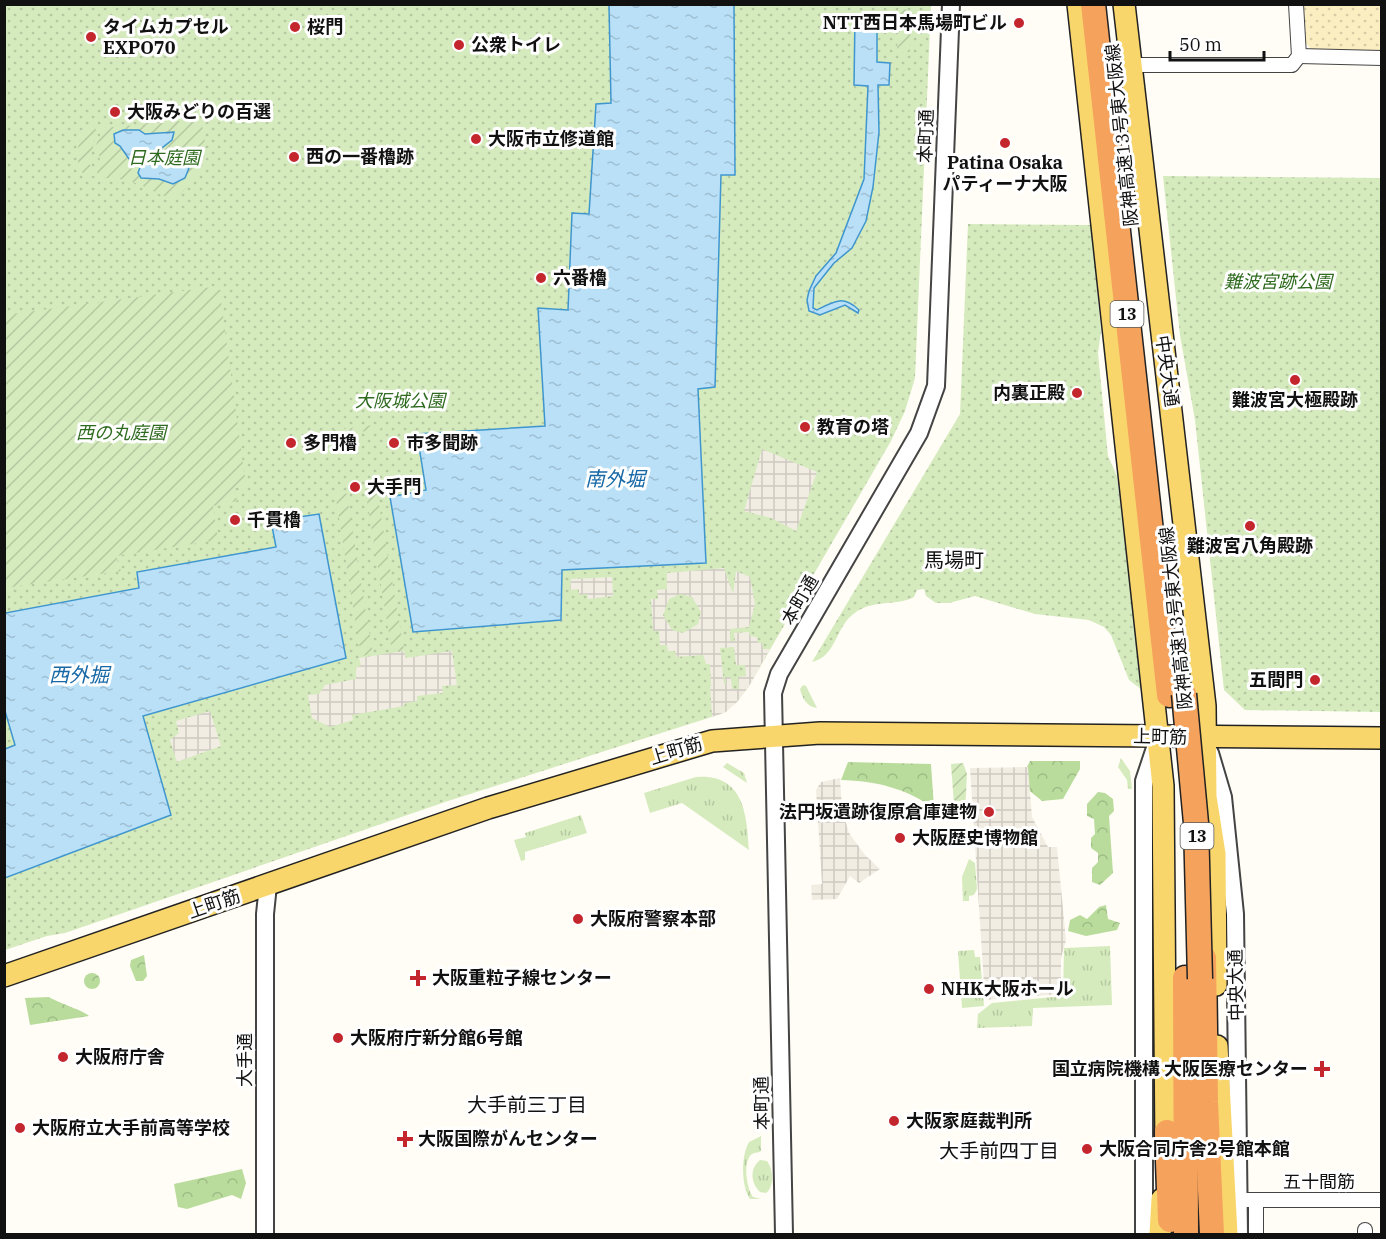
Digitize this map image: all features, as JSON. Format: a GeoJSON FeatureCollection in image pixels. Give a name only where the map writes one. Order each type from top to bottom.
{"type":"FeatureCollection","features":[{"type":"Feature","properties":{"kind":"highway","name":"阪神高速13号東大阪線"},"geometry":{"type":"LineString","coordinates":[[1092,4],[1169,623],[1191,761],[1200,883],[1202,1234]]}},
{"type":"Feature","properties":{"kind":"highway","name":"阪神高速13号東大阪線"},"geometry":{"type":"LineString","coordinates":[[1108,4],[1169,623],[1183,880],[1186,1234]]}},
{"type":"Feature","properties":{"kind":"highway"},"geometry":{"type":"LineString","coordinates":[[1206,797],[1202,852],[1209,914],[1206,1102],[1212,1234]]}},
{"type":"Feature","properties":{"kind":"highway"},"geometry":{"type":"LineString","coordinates":[[1167,1132],[1171,1234]]}},
{"type":"Feature","properties":{"kind":"main road"},"geometry":{"type":"LineString","coordinates":[[1078,4],[1163,786],[1166,878],[1167,1132],[1160,1234]]}},
{"type":"Feature","properties":{"kind":"main road","name":"中央大通"},"geometry":{"type":"LineString","coordinates":[[1124,4],[1201,668],[1206,797]]}},
{"type":"Feature","properties":{"kind":"main road","name":"上町筋"},"geometry":{"type":"LineString","coordinates":[[4,976],[488,808],[700,744],[728,738],[773,735],[889,734],[1382,738]]}},
{"type":"Feature","properties":{"kind":"main road","name":"中央大通"},"geometry":{"type":"LineString","coordinates":[[1209,914],[1227,1234]]}},
{"type":"Feature","properties":{"kind":"street","name":"本町通"},"geometry":{"type":"LineString","coordinates":[[784,1234],[772,693],[779,674],[919,434],[936,386],[951,4]]}},
{"type":"Feature","properties":{"kind":"street"},"geometry":{"type":"LineString","coordinates":[[1131,66],[1292,65],[1299,56],[1296,4]]}},
{"type":"Feature","properties":{"kind":"street"},"geometry":{"type":"LineString","coordinates":[[1299,56],[1382,58]]}},
{"type":"Feature","properties":{"kind":"street"},"geometry":{"type":"LineString","coordinates":[[1144,1234],[1144,781],[1159,737]]}},
{"type":"Feature","properties":{"kind":"street","name":"中央大通"},"geometry":{"type":"LineString","coordinates":[[1205,738],[1223,797],[1235,914],[1247,1200],[1239,1234]]}},
{"type":"Feature","properties":{"kind":"street","name":"大手通"},"geometry":{"type":"LineString","coordinates":[[265,1234],[265,914],[268,885]]}},
{"type":"Feature","properties":{"kind":"street"},"geometry":{"type":"LineString","coordinates":[[1247,1200],[1256,1234]]}},
{"type":"Feature","properties":{"kind":"street","name":"五十間筋"},"geometry":{"type":"LineString","coordinates":[[1247,1200],[1382,1200]]}},
{"type":"Feature","properties":{"kind":"green space","name":"大阪城公園"},"geometry":{"type":"Polygon","coordinates":[[[4,5],[931,5],[915,378],[905,411],[891,441],[749,686],[737,702],[721,714],[448,801],[65,933],[47,936],[5,950],[4,5]]]}},
{"type":"Feature","properties":{"kind":"green space"},"geometry":{"type":"Polygon","coordinates":[[[898,9],[911,10],[910,52],[897,52],[898,9]]]}},
{"type":"Feature","properties":{"kind":"green space","name":"日本庭園"},"geometry":{"type":"Polygon","coordinates":[[[192,120],[200,122],[204,132],[204,157],[201,167],[191,182],[176,196],[163,196],[126,180],[98,177],[96,163],[100,162],[99,152],[94,150],[103,128],[192,120]]]}},
{"type":"Feature","properties":{"kind":"green space"},"geometry":{"type":"Polygon","coordinates":[[[94,126],[96,130],[92,153],[88,155],[92,174],[88,178],[83,174],[78,162],[78,148],[85,130],[94,126]]]}},
{"type":"Feature","properties":{"kind":"green space","name":"難波宮跡公園"},"geometry":{"type":"Polygon","coordinates":[[[1163,176],[1381,178],[1381,712],[1245,710],[1224,690],[1195,420],[1180,335],[1163,176]]]}},
{"type":"Feature","properties":{"kind":"green space"},"geometry":{"type":"Polygon","coordinates":[[[968,224],[1091,225],[1101,331],[1098,353],[1108,456],[1117,476],[1142,690],[1129,680],[1111,635],[1104,627],[1089,620],[1035,614],[975,596],[949,603],[936,603],[926,596],[924,589],[917,590],[914,597],[907,600],[858,610],[846,622],[826,655],[812,662],[960,414],[968,224]]]}},
{"type":"Feature","properties":{"kind":"green space","name":"西の丸庭園"},"geometry":{"type":"Polygon","coordinates":[[[219,286],[246,486],[235,488],[237,501],[213,506],[218,540],[116,556],[121,571],[5,588],[5,315],[219,286]]]}},
{"type":"Feature","properties":{"kind":"green space"},"geometry":{"type":"Polygon","coordinates":[[[381,424],[382,429],[305,439],[304,434],[381,424]]]}},
{"type":"Feature","properties":{"kind":"green space"},"geometry":{"type":"Polygon","coordinates":[[[376,487],[404,650],[392,652],[365,489],[376,487]]]}},
{"type":"Feature","properties":{"kind":"green space"},"geometry":{"type":"Polygon","coordinates":[[[346,491],[373,654],[361,656],[335,493],[346,491]]]}},
{"type":"Feature","properties":{"kind":"green space"},"geometry":{"type":"Polygon","coordinates":[[[803,685],[806,686],[817,708],[810,706],[804,699],[800,689],[803,685]]]}},
{"type":"Feature","properties":{"kind":"green space"},"geometry":{"type":"Polygon","coordinates":[[[1121,758],[1130,771],[1132,789],[1128,789],[1127,780],[1118,767],[1121,758]]]}},
{"type":"Feature","properties":{"kind":"green space"},"geometry":{"type":"Polygon","coordinates":[[[1030,761],[1080,761],[1080,769],[1063,799],[1042,801],[1026,788],[1026,769],[1030,761]]]}},
{"type":"Feature","properties":{"kind":"green space"},"geometry":{"type":"Polygon","coordinates":[[[848,762],[931,764],[934,808],[912,795],[890,787],[841,780],[848,762]]]}},
{"type":"Feature","properties":{"kind":"green space"},"geometry":{"type":"Polygon","coordinates":[[[727,763],[744,773],[747,783],[723,767],[727,763]]]}},
{"type":"Feature","properties":{"kind":"green space"},"geometry":{"type":"Polygon","coordinates":[[[963,763],[967,774],[965,812],[963,816],[955,818],[951,764],[963,763]]]}},
{"type":"Feature","properties":{"kind":"green space"},"geometry":{"type":"Polygon","coordinates":[[[696,777],[712,778],[724,782],[733,789],[744,810],[749,850],[682,803],[650,813],[644,793],[696,777]]]}},
{"type":"Feature","properties":{"kind":"green space"},"geometry":{"type":"Polygon","coordinates":[[[1098,792],[1105,793],[1113,799],[1114,811],[1109,816],[1113,873],[1100,885],[1092,882],[1092,868],[1098,862],[1098,853],[1091,848],[1091,838],[1095,834],[1094,819],[1087,816],[1087,804],[1098,792]]]}},
{"type":"Feature","properties":{"kind":"green space"},"geometry":{"type":"Polygon","coordinates":[[[581,815],[587,833],[525,852],[525,860],[521,861],[514,840],[526,837],[525,833],[581,815]]]}},
{"type":"Feature","properties":{"kind":"green space"},"geometry":{"type":"Polygon","coordinates":[[[969,859],[975,863],[977,889],[974,895],[969,896],[969,901],[963,901],[962,877],[969,859]]]}},
{"type":"Feature","properties":{"kind":"green space"},"geometry":{"type":"Polygon","coordinates":[[[1106,905],[1108,919],[1120,923],[1117,930],[1086,936],[1068,931],[1070,920],[1080,915],[1087,919],[1099,907],[1106,905]]]}},
{"type":"Feature","properties":{"kind":"green space"},"geometry":{"type":"Polygon","coordinates":[[[1110,946],[1112,1005],[1033,1008],[1032,1026],[977,1028],[978,1014],[992,1003],[1063,996],[1064,948],[1110,946]]]}},
{"type":"Feature","properties":{"kind":"green space"},"geometry":{"type":"Polygon","coordinates":[[[974,950],[975,957],[980,957],[984,1006],[962,1008],[958,951],[974,950]]]}},
{"type":"Feature","properties":{"kind":"green space"},"geometry":{"type":"Polygon","coordinates":[[[144,955],[147,976],[143,981],[136,981],[130,966],[131,960],[144,955]]]}},
{"type":"Feature","properties":{"kind":"green space"},"geometry":{"type":"Polygon","coordinates":[[[89,973],[95,973],[100,981],[98,987],[89,989],[84,984],[84,978],[89,973]]]}},
{"type":"Feature","properties":{"kind":"green space"},"geometry":{"type":"Polygon","coordinates":[[[49,997],[89,1016],[30,1025],[25,998],[49,997]]]}},
{"type":"Feature","properties":{"kind":"green space"},"geometry":{"type":"Polygon","coordinates":[[[761,1136],[761,1151],[752,1154],[746,1169],[747,1182],[753,1197],[761,1199],[750,1199],[745,1186],[743,1162],[749,1142],[761,1136]]]}},
{"type":"Feature","properties":{"kind":"green space"},"geometry":{"type":"Polygon","coordinates":[[[760,1160],[767,1161],[772,1173],[771,1186],[766,1193],[760,1192],[752,1176],[760,1160]]]}},
{"type":"Feature","properties":{"kind":"green space"},"geometry":{"type":"Polygon","coordinates":[[[242,1169],[246,1183],[241,1199],[232,1195],[187,1209],[178,1207],[174,1184],[242,1169]]]}},
{"type":"Feature","properties":{"kind":"sand"},"geometry":{"type":"Polygon","coordinates":[[[1304,5],[1381,5],[1381,53],[1313,52],[1306,43],[1304,5]]]}},
{"type":"Feature","properties":{"kind":"shaded area"},"geometry":{"type":"Polygon","coordinates":[[[762,449],[817,472],[796,531],[771,518],[744,511],[762,449]]]}},
{"type":"Feature","properties":{"kind":"shaded area"},"geometry":{"type":"Polygon","coordinates":[[[724,568],[733,594],[736,571],[750,577],[755,604],[749,627],[730,629],[730,641],[735,641],[734,633],[749,632],[750,636],[757,637],[758,643],[762,643],[763,649],[770,649],[749,686],[726,712],[712,717],[710,686],[714,685],[711,685],[710,664],[706,664],[703,655],[676,657],[675,651],[668,651],[667,645],[660,645],[659,631],[653,631],[651,599],[658,599],[657,590],[667,589],[667,573],[724,568]],[[680,594],[669,599],[663,615],[672,630],[683,633],[698,624],[701,612],[692,597],[680,594]],[[734,647],[720,648],[724,684],[726,684],[725,677],[731,677],[732,689],[739,689],[738,677],[746,676],[745,665],[736,665],[734,647]]]}},
{"type":"Feature","properties":{"kind":"shaded area"},"geometry":{"type":"Polygon","coordinates":[[[612,577],[613,596],[588,599],[587,594],[579,595],[579,589],[570,590],[571,579],[612,577]]]}},
{"type":"Feature","properties":{"kind":"shaded area"},"geometry":{"type":"Polygon","coordinates":[[[404,651],[406,658],[452,651],[457,685],[442,686],[443,693],[417,696],[417,701],[405,703],[404,706],[352,715],[353,720],[330,727],[312,718],[308,695],[319,694],[325,685],[356,679],[356,668],[361,665],[359,658],[404,651]]]}},
{"type":"Feature","properties":{"kind":"shaded area"},"geometry":{"type":"Polygon","coordinates":[[[210,711],[221,746],[177,762],[170,740],[179,733],[176,721],[210,711]]]}},
{"type":"Feature","properties":{"kind":"shaded area"},"geometry":{"type":"Polygon","coordinates":[[[1028,767],[1032,817],[1048,847],[1057,847],[1066,940],[1061,958],[1061,994],[985,1000],[970,768],[1028,767]]]}},
{"type":"Feature","properties":{"kind":"shaded area"},"geometry":{"type":"Polygon","coordinates":[[[840,778],[842,809],[849,833],[865,855],[880,869],[859,883],[850,876],[837,899],[812,900],[811,885],[822,884],[816,790],[821,782],[840,778]]]}},
{"type":"Feature","properties":{"kind":"water","name":"南外堀"},"geometry":{"type":"Polygon","coordinates":[[[609,5],[734,5],[735,175],[721,175],[715,387],[698,389],[706,563],[562,570],[561,620],[413,632],[390,497],[426,490],[417,434],[545,426],[538,308],[568,310],[572,213],[589,214],[596,104],[611,103],[609,5]]]}},
{"type":"Feature","properties":{"kind":"water"},"geometry":{"type":"Polygon","coordinates":[[[855,18],[877,19],[877,62],[890,63],[889,85],[878,85],[879,132],[873,187],[866,221],[852,248],[834,263],[814,288],[813,308],[817,310],[828,304],[843,301],[859,310],[858,313],[845,305],[820,315],[809,311],[807,300],[809,291],[816,276],[836,253],[864,179],[868,86],[854,85],[855,18]]]}},
{"type":"Feature","properties":{"kind":"water"},"geometry":{"type":"Polygon","coordinates":[[[123,130],[139,130],[145,134],[174,132],[172,140],[162,148],[161,155],[167,163],[186,160],[189,168],[185,178],[173,184],[159,179],[141,178],[138,173],[142,162],[136,157],[129,159],[115,143],[114,134],[123,130]]]}},
{"type":"Feature","properties":{"kind":"water","name":"西外掘"},"geometry":{"type":"Polygon","coordinates":[[[319,514],[346,658],[143,716],[171,815],[5,878],[5,749],[15,745],[5,711],[5,613],[139,588],[137,572],[276,547],[271,521],[319,514]]]}},
{"type":"Feature","properties":{"kind":"place","name":"NTT西日本馬場町ビル"},"geometry":{"type":"Point","coordinates":[1019,23]}},
{"type":"Feature","properties":{"kind":"place","name":"桜門"},"geometry":{"type":"Point","coordinates":[295,27]}},
{"type":"Feature","properties":{"kind":"place","name":"タイムカプセル EXPO70"},"geometry":{"type":"Point","coordinates":[91,37]}},
{"type":"Feature","properties":{"kind":"place","name":"公衆トイレ"},"geometry":{"type":"Point","coordinates":[459,45]}},
{"type":"Feature","properties":{"kind":"place","name":"大阪みどりの百選"},"geometry":{"type":"Point","coordinates":[115,112]}},
{"type":"Feature","properties":{"kind":"place","name":"大阪市立修道館"},"geometry":{"type":"Point","coordinates":[476,139]}},
{"type":"Feature","properties":{"kind":"place","name":"Patina Osaka パティーナ大阪"},"geometry":{"type":"Point","coordinates":[1005,143]}},
{"type":"Feature","properties":{"kind":"place","name":"西の一番櫓跡"},"geometry":{"type":"Point","coordinates":[294,157]}},
{"type":"Feature","properties":{"kind":"place","name":"六番櫓"},"geometry":{"type":"Point","coordinates":[541,278]}},
{"type":"Feature","properties":{"kind":"place","name":"難波宮大極殿跡"},"geometry":{"type":"Point","coordinates":[1295,380]}},
{"type":"Feature","properties":{"kind":"place","name":"内裏正殿"},"geometry":{"type":"Point","coordinates":[1077,393]}},
{"type":"Feature","properties":{"kind":"place","name":"教育の塔"},"geometry":{"type":"Point","coordinates":[805,427]}},
{"type":"Feature","properties":{"kind":"place","name":"多門櫓"},"geometry":{"type":"Point","coordinates":[291,443]}},
{"type":"Feature","properties":{"kind":"place","name":"市多聞跡"},"geometry":{"type":"Point","coordinates":[394,443]}},
{"type":"Feature","properties":{"kind":"place","name":"大手門"},"geometry":{"type":"Point","coordinates":[355,487]}},
{"type":"Feature","properties":{"kind":"place","name":"千貫櫓"},"geometry":{"type":"Point","coordinates":[235,520]}},
{"type":"Feature","properties":{"kind":"place","name":"難波宮八角殿跡"},"geometry":{"type":"Point","coordinates":[1250,526]}},
{"type":"Feature","properties":{"kind":"place","name":"五間門"},"geometry":{"type":"Point","coordinates":[1315,680]}},
{"type":"Feature","properties":{"kind":"place","name":"法円坂遺跡復原倉庫建物"},"geometry":{"type":"Point","coordinates":[989,812]}},
{"type":"Feature","properties":{"kind":"place","name":"大阪歴史博物館"},"geometry":{"type":"Point","coordinates":[900,838]}},
{"type":"Feature","properties":{"kind":"place","name":"大阪府警察本部"},"geometry":{"type":"Point","coordinates":[578,919]}},
{"type":"Feature","properties":{"kind":"place","name":"大阪重粒子線センター"},"geometry":{"type":"Point","coordinates":[418,978]}},
{"type":"Feature","properties":{"kind":"place","name":"NHK大阪ホール"},"geometry":{"type":"Point","coordinates":[929,989]}},
{"type":"Feature","properties":{"kind":"place","name":"大阪府庁新分館6号館"},"geometry":{"type":"Point","coordinates":[338,1038]}},
{"type":"Feature","properties":{"kind":"place","name":"大阪府庁舎"},"geometry":{"type":"Point","coordinates":[63,1057]}},
{"type":"Feature","properties":{"kind":"place","name":"国立病院機構 大阪医療センター"},"geometry":{"type":"Point","coordinates":[1322,1069]}},
{"type":"Feature","properties":{"kind":"place","name":"大阪家庭裁判所"},"geometry":{"type":"Point","coordinates":[894,1121]}},
{"type":"Feature","properties":{"kind":"place","name":"大阪府立大手前高等学校"},"geometry":{"type":"Point","coordinates":[20,1128]}},
{"type":"Feature","properties":{"kind":"place","name":"大阪国際がんセンター"},"geometry":{"type":"Point","coordinates":[405,1139]}},
{"type":"Feature","properties":{"kind":"place","name":"大阪合同庁舎2号館本館"},"geometry":{"type":"Point","coordinates":[1087,1149]}},
{"type":"Feature","properties":{"kind":"district","name":"馬場町"},"geometry":{"type":"Point","coordinates":[954,560]}},
{"type":"Feature","properties":{"kind":"district","name":"大手前三丁目"},"geometry":{"type":"Point","coordinates":[527,1105]}},
{"type":"Feature","properties":{"kind":"district","name":"大手前四丁目"},"geometry":{"type":"Point","coordinates":[999,1151]}}]}
